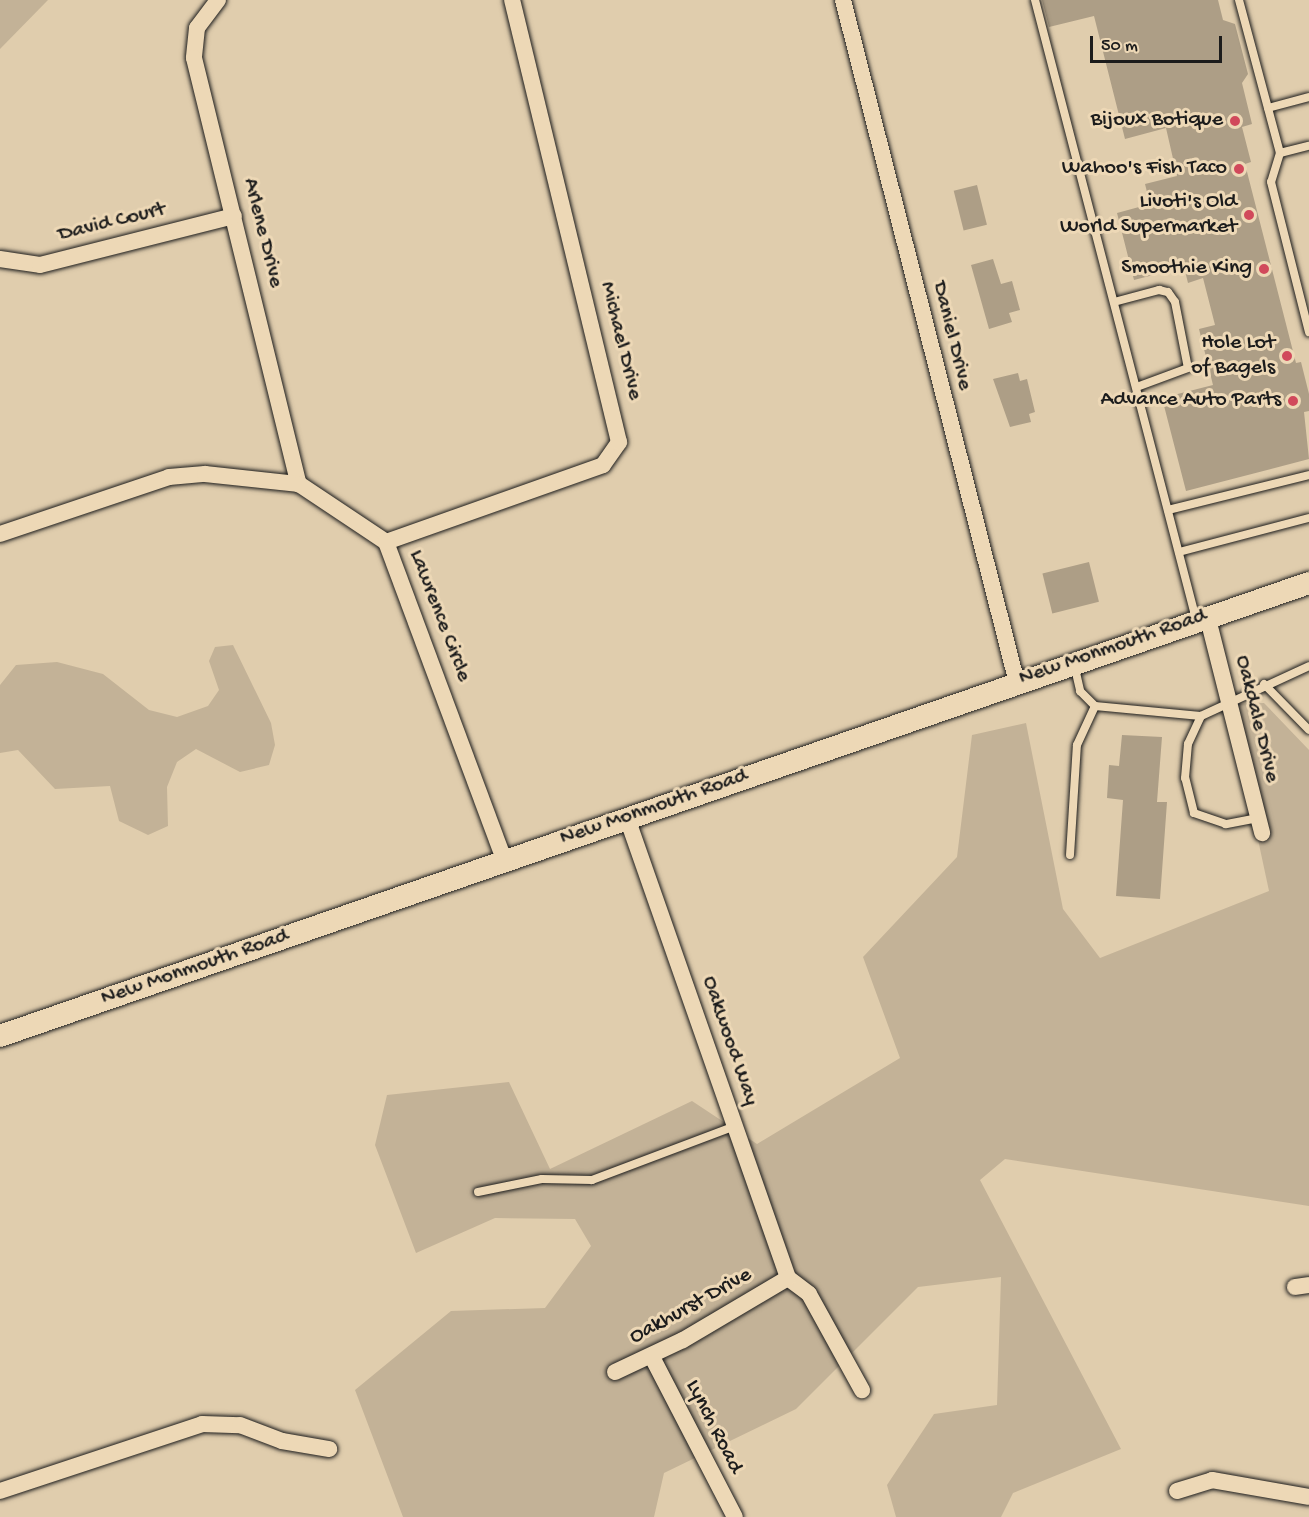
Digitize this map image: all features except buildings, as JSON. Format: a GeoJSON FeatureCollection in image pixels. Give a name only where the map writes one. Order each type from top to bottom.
{"type":"FeatureCollection","features":[{"type":"Feature","properties":{"kind":"main road","name":"New Monmouth Road"},"geometry":{"type":"LineString","coordinates":[[1,1031],[1074,664],[1201,617],[1309,583]]}},
{"type":"Feature","properties":{"kind":"street","name":"Arlene Drive"},"geometry":{"type":"LineString","coordinates":[[218,0],[197,28],[194,51],[300,484]]}},
{"type":"Feature","properties":{"kind":"street","name":"Michael Drive"},"geometry":{"type":"LineString","coordinates":[[386,542],[603,465],[619,442],[512,0]]}},
{"type":"Feature","properties":{"kind":"street","name":"Daniel Drive"},"geometry":{"type":"LineString","coordinates":[[843,0],[1017,683]]}},
{"type":"Feature","properties":{"kind":"street","name":"David Court"},"geometry":{"type":"LineString","coordinates":[[0,259],[40,265],[234,216]]}},
{"type":"Feature","properties":{"kind":"street","name":"Lawrence Circle"},"geometry":{"type":"LineString","coordinates":[[0,534],[169,477],[205,474],[300,484],[386,542],[504,860]]}},
{"type":"Feature","properties":{"kind":"street","name":"Oakdale Drive"},"geometry":{"type":"LineString","coordinates":[[1201,617],[1228,699],[1260,826]]}},
{"type":"Feature","properties":{"kind":"street","name":"Oakwood Way"},"geometry":{"type":"LineString","coordinates":[[627,818],[788,1278]]}},
{"type":"Feature","properties":{"kind":"street","name":"Oakhurst Drive"},"geometry":{"type":"LineString","coordinates":[[615,1372],[652,1357],[788,1278]]}},
{"type":"Feature","properties":{"kind":"street"},"geometry":{"type":"LineString","coordinates":[[788,1278],[809,1294],[862,1390]]}},
{"type":"Feature","properties":{"kind":"street","name":"Lynch Road"},"geometry":{"type":"LineString","coordinates":[[652,1357],[735,1517]]}},
{"type":"Feature","properties":{"kind":"street"},"geometry":{"type":"LineString","coordinates":[[0,1491],[202,1424],[240,1425],[282,1441],[330,1449]]}},
{"type":"Feature","properties":{"kind":"street"},"geometry":{"type":"LineString","coordinates":[[1177,1491],[1212,1480],[1309,1497]]}},
{"type":"Feature","properties":{"kind":"lane"},"geometry":{"type":"LineString","coordinates":[[1035,0],[1179,552],[1201,617]]}},
{"type":"Feature","properties":{"kind":"lane"},"geometry":{"type":"LineString","coordinates":[[1239,0],[1280,153],[1271,182],[1309,332]]}},
{"type":"Feature","properties":{"kind":"lane"},"geometry":{"type":"LineString","coordinates":[[1268,108],[1309,97]]}},
{"type":"Feature","properties":{"kind":"lane"},"geometry":{"type":"LineString","coordinates":[[1280,153],[1309,147]]}},
{"type":"Feature","properties":{"kind":"lane"},"geometry":{"type":"LineString","coordinates":[[1114,302],[1159,290],[1174,302],[1188,368],[1137,387]]}},
{"type":"Feature","properties":{"kind":"lane"},"geometry":{"type":"LineString","coordinates":[[1168,510],[1309,475]]}},
{"type":"Feature","properties":{"kind":"lane"},"geometry":{"type":"LineString","coordinates":[[1179,552],[1309,518]]}},
{"type":"Feature","properties":{"kind":"lane"},"geometry":{"type":"LineString","coordinates":[[1074,664],[1080,691],[1095,706],[1201,716]]}},
{"type":"Feature","properties":{"kind":"lane"},"geometry":{"type":"LineString","coordinates":[[1260,826],[1227,824],[1194,813],[1185,778],[1188,744],[1201,716],[1228,699],[1309,666]]}},
{"type":"Feature","properties":{"kind":"lane"},"geometry":{"type":"LineString","coordinates":[[1264,684],[1309,730]]}},
{"type":"Feature","properties":{"kind":"lane"},"geometry":{"type":"LineString","coordinates":[[1070,855],[1077,745],[1095,706]]}},
{"type":"Feature","properties":{"kind":"lane"},"geometry":{"type":"LineString","coordinates":[[478,1192],[542,1179],[592,1180],[735,1126]]}},
{"type":"Feature","properties":{"kind":"shaded area"},"geometry":{"type":"Polygon","coordinates":[[[0,0],[48,0],[0,49],[0,0]]]}},
{"type":"Feature","properties":{"kind":"shaded area"},"geometry":{"type":"Polygon","coordinates":[[[233,645],[271,723],[275,745],[269,765],[240,772],[196,749],[177,762],[167,787],[168,826],[148,835],[119,821],[110,786],[55,789],[18,750],[0,753],[0,685],[16,665],[57,662],[103,674],[149,710],[177,717],[208,706],[219,690],[209,661],[215,647],[233,645]]]}},
{"type":"Feature","properties":{"kind":"shaded area"},"geometry":{"type":"Polygon","coordinates":[[[1264,703],[1309,750],[1309,1206],[1005,1159],[980,1180],[1121,1449],[1013,1493],[1001,1517],[896,1517],[887,1485],[934,1414],[997,1405],[1001,1277],[918,1287],[796,1409],[664,1473],[654,1517],[403,1517],[355,1390],[451,1311],[545,1308],[591,1246],[575,1219],[495,1218],[416,1253],[375,1145],[387,1095],[509,1082],[550,1169],[692,1101],[757,1144],[900,1058],[863,957],[957,857],[972,735],[1026,723],[1063,909],[1100,958],[1269,891],[1229,704],[1264,703]]]}},
{"type":"Feature","properties":{"kind":"place","name":"Bijoux Botique"},"geometry":{"type":"Point","coordinates":[1235,121]}},
{"type":"Feature","properties":{"kind":"place","name":"Wahoo's Fish Taco"},"geometry":{"type":"Point","coordinates":[1239,169]}},
{"type":"Feature","properties":{"kind":"place","name":"Livoti's Old World Supermarket"},"geometry":{"type":"Point","coordinates":[1249,215]}},
{"type":"Feature","properties":{"kind":"place","name":"Smoothie King"},"geometry":{"type":"Point","coordinates":[1264,269]}},
{"type":"Feature","properties":{"kind":"place","name":"Hole Lot of Bagels"},"geometry":{"type":"Point","coordinates":[1287,356]}},
{"type":"Feature","properties":{"kind":"place","name":"Advance Auto Parts"},"geometry":{"type":"Point","coordinates":[1293,401]}}]}
